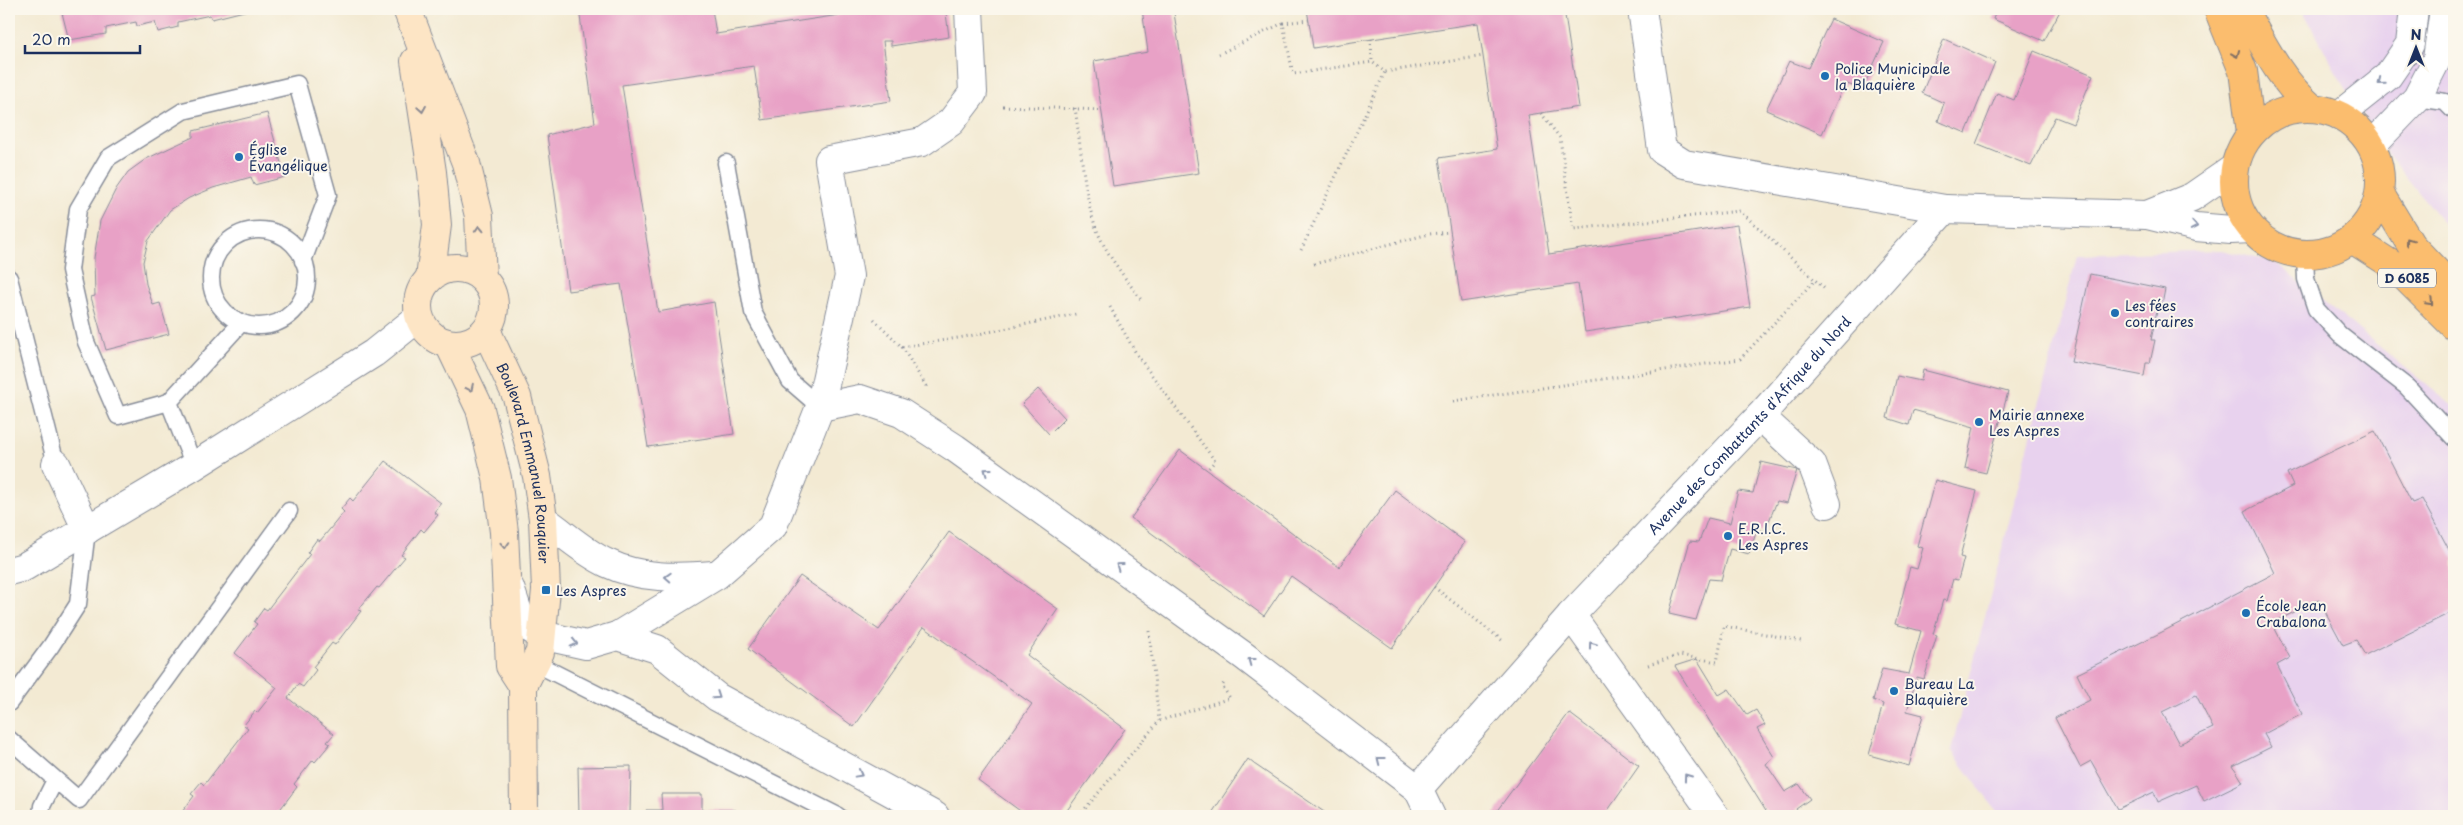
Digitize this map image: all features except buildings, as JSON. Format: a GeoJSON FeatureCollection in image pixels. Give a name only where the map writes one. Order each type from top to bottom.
{"type":"FeatureCollection","features":[{"type":"Feature","properties":{"kind":"main road"},"geometry":{"type":"LineString","coordinates":[[407,9],[466,163],[479,216],[482,278],[493,297],[493,314],[486,330],[470,342],[449,344],[430,334],[419,317],[419,296],[430,278],[436,216],[432,172],[407,9]]}},
{"type":"Feature","properties":{"kind":"main road"},"geometry":{"type":"LineString","coordinates":[[2218,9],[2243,71],[2251,133]]}},
{"type":"Feature","properties":{"kind":"main road"},"geometry":{"type":"LineString","coordinates":[[2243,9],[2272,60],[2292,90],[2310,107]]}},
{"type":"Feature","properties":{"kind":"main road"},"geometry":{"type":"LineString","coordinates":[[2310,107],[2339,115],[2360,130],[2372,145],[2380,168],[2380,194],[2369,221],[2352,240],[2330,251],[2305,255],[2271,245],[2251,229],[2241,213],[2234,194],[2234,168],[2240,150],[2251,133],[2266,119],[2285,111],[2310,107]]}},
{"type":"Feature","properties":{"kind":"main road","name":"D 6085"},"geometry":{"type":"LineString","coordinates":[[2380,194],[2411,245],[2454,290]]}},
{"type":"Feature","properties":{"kind":"main road","name":"D 6085"},"geometry":{"type":"LineString","coordinates":[[2352,240],[2394,266],[2454,326]]}},
{"type":"Feature","properties":{"kind":"main road"},"geometry":{"type":"LineString","coordinates":[[430,278],[445,270],[462,268],[482,278]]}},
{"type":"Feature","properties":{"kind":"main road","name":"Boulevard Emmanuel Rouquier"},"geometry":{"type":"LineString","coordinates":[[486,330],[517,397],[537,476],[543,519],[546,590],[540,635],[540,652],[529,674],[524,816]]}},
{"type":"Feature","properties":{"kind":"main road","name":"Boulevard Emmanuel Rouquier"},"geometry":{"type":"LineString","coordinates":[[449,344],[480,409],[497,478],[508,582],[510,666],[529,674]]}},
{"type":"Feature","properties":{"kind":"street"},"geometry":{"type":"LineString","coordinates":[[508,582],[522,624],[540,635],[586,645],[617,636],[717,575],[773,526],[820,407],[849,276],[829,160],[922,142],[951,122],[973,93],[969,9]]}},
{"type":"Feature","properties":{"kind":"street"},"geometry":{"type":"LineString","coordinates":[[1642,9],[1662,150],[1684,164],[1945,210],[2147,215],[2196,227],[2251,229]]}},
{"type":"Feature","properties":{"kind":"street"},"geometry":{"type":"LineString","coordinates":[[2372,145],[2417,98],[2437,59],[2444,9]]}},
{"type":"Feature","properties":{"kind":"street"},"geometry":{"type":"LineString","coordinates":[[2339,115],[2388,76],[2410,44],[2408,13]]}},
{"type":"Feature","properties":{"kind":"street"},"geometry":{"type":"LineString","coordinates":[[2147,215],[2192,197],[2234,168]]}},
{"type":"Feature","properties":{"kind":"street","name":"Avenue des Combattants d'Afrique du Nord"},"geometry":{"type":"LineString","coordinates":[[1418,789],[1571,615],[1760,416],[1945,210]]}},
{"type":"Feature","properties":{"kind":"street"},"geometry":{"type":"LineString","coordinates":[[9,571],[24,567],[194,466],[374,353],[419,317]]}},
{"type":"Feature","properties":{"kind":"street"},"geometry":{"type":"LineString","coordinates":[[820,407],[860,399],[901,413],[955,448],[1244,656],[1418,789],[1431,816]]}},
{"type":"Feature","properties":{"kind":"street"},"geometry":{"type":"LineString","coordinates":[[1760,416],[1812,464],[1827,504]]}},
{"type":"Feature","properties":{"kind":"street"},"geometry":{"type":"LineString","coordinates":[[56,464],[87,530]]}},
{"type":"Feature","properties":{"kind":"street"},"geometry":{"type":"LineString","coordinates":[[543,519],[607,564],[634,572],[668,578],[717,575]]}},
{"type":"Feature","properties":{"kind":"street"},"geometry":{"type":"LineString","coordinates":[[1571,615],[1715,816]]}},
{"type":"Feature","properties":{"kind":"street"},"geometry":{"type":"LineString","coordinates":[[617,636],[657,649],[717,697],[935,816]]}},
{"type":"Feature","properties":{"kind":"lane"},"geometry":{"type":"LineString","coordinates":[[241,323],[169,402],[118,416],[86,342],[70,270],[78,209],[108,158],[183,111],[297,84],[328,195],[303,261]]}},
{"type":"Feature","properties":{"kind":"lane"},"geometry":{"type":"LineString","coordinates":[[2417,98],[2445,102],[2454,112]]}},
{"type":"Feature","properties":{"kind":"lane"},"geometry":{"type":"LineString","coordinates":[[726,163],[753,312],[790,381],[820,407]]}},
{"type":"Feature","properties":{"kind":"lane"},"geometry":{"type":"LineString","coordinates":[[252,230],[268,231],[283,237],[295,247],[303,261],[307,276],[305,292],[298,306],[287,318],[264,326],[241,323],[222,309],[211,288],[210,273],[215,257],[224,245],[237,236],[252,230]]}},
{"type":"Feature","properties":{"kind":"lane"},"geometry":{"type":"LineString","coordinates":[[2305,255],[2306,279],[2316,308],[2340,335],[2407,386],[2454,438]]}},
{"type":"Feature","properties":{"kind":"lane"},"geometry":{"type":"LineString","coordinates":[[9,278],[56,464]]}},
{"type":"Feature","properties":{"kind":"lane"},"geometry":{"type":"LineString","coordinates":[[169,402],[194,466]]}},
{"type":"Feature","properties":{"kind":"lane"},"geometry":{"type":"LineString","coordinates":[[9,739],[79,800],[289,511]]}},
{"type":"Feature","properties":{"kind":"lane"},"geometry":{"type":"LineString","coordinates":[[9,703],[51,646],[78,604],[87,530]]}},
{"type":"Feature","properties":{"kind":"lane"},"geometry":{"type":"LineString","coordinates":[[529,674],[838,816]]}},
{"type":"Feature","properties":{"kind":"lane"},"geometry":{"type":"LineString","coordinates":[[41,816],[42,806],[56,780]]}},
{"type":"Feature","properties":{"kind":"path"},"geometry":{"type":"LineString","coordinates":[[1219,54],[1283,24],[1309,20]]}},
{"type":"Feature","properties":{"kind":"path"},"geometry":{"type":"LineString","coordinates":[[1283,24],[1292,74],[1372,62],[1385,72],[1483,56]]}},
{"type":"Feature","properties":{"kind":"path"},"geometry":{"type":"LineString","coordinates":[[1370,39],[1372,62]]}},
{"type":"Feature","properties":{"kind":"path"},"geometry":{"type":"LineString","coordinates":[[1301,250],[1385,72]]}},
{"type":"Feature","properties":{"kind":"path"},"geometry":{"type":"LineString","coordinates":[[965,104],[1101,110]]}},
{"type":"Feature","properties":{"kind":"path"},"geometry":{"type":"LineString","coordinates":[[1075,108],[1090,201],[1098,232],[1115,265],[1142,301]]}},
{"type":"Feature","properties":{"kind":"path"},"geometry":{"type":"LineString","coordinates":[[1541,113],[1560,138],[1573,229],[1740,211],[1852,314]]}},
{"type":"Feature","properties":{"kind":"path"},"geometry":{"type":"LineString","coordinates":[[1314,264],[1428,234],[1450,232]]}},
{"type":"Feature","properties":{"kind":"path"},"geometry":{"type":"LineString","coordinates":[[1453,401],[1740,359],[1815,280]]}},
{"type":"Feature","properties":{"kind":"path"},"geometry":{"type":"LineString","coordinates":[[846,291],[902,347],[964,337],[1076,314]]}},
{"type":"Feature","properties":{"kind":"path"},"geometry":{"type":"LineString","coordinates":[[1110,307],[1138,355],[1214,461],[1207,470]]}},
{"type":"Feature","properties":{"kind":"path"},"geometry":{"type":"LineString","coordinates":[[1146,585],[1156,707],[1159,722]]}},
{"type":"Feature","properties":{"kind":"path"},"geometry":{"type":"LineString","coordinates":[[1434,587],[1530,662]]}},
{"type":"Feature","properties":{"kind":"path"},"geometry":{"type":"LineString","coordinates":[[1614,676],[1680,655],[1717,662],[1724,626],[1801,641]]}},
{"type":"Feature","properties":{"kind":"path"},"geometry":{"type":"LineString","coordinates":[[1079,816],[1159,722],[1230,698],[1222,686],[1244,656]]}},
{"type":"Feature","properties":{"kind":"shaded area"},"geometry":{"type":"Polygon","coordinates":[[[2302,9],[2454,9],[2454,236],[2390,157],[2339,77],[2302,9]]]}},
{"type":"Feature","properties":{"kind":"shaded area"},"geometry":{"type":"Polygon","coordinates":[[[2221,250],[2275,262],[2454,407],[2454,816],[2000,816],[1951,750],[2077,255],[2221,250]]]}},
{"type":"Feature","properties":{"kind":"place","name":"Police Municipale la Blaquière"},"geometry":{"type":"Point","coordinates":[1825,76]}},
{"type":"Feature","properties":{"kind":"place","name":"Église Évangélique"},"geometry":{"type":"Point","coordinates":[239,157]}},
{"type":"Feature","properties":{"kind":"place","name":"Les fées contraires"},"geometry":{"type":"Point","coordinates":[2115,313]}},
{"type":"Feature","properties":{"kind":"place","name":"Mairie annexe Les Aspres"},"geometry":{"type":"Point","coordinates":[1979,422]}},
{"type":"Feature","properties":{"kind":"place","name":"E.R.I.C. Les Aspres"},"geometry":{"type":"Point","coordinates":[1728,536]}},
{"type":"Feature","properties":{"kind":"place","name":"Les Aspres"},"geometry":{"type":"Point","coordinates":[546,590]}},
{"type":"Feature","properties":{"kind":"place","name":"École Jean Crabalona"},"geometry":{"type":"Point","coordinates":[2246,613]}},
{"type":"Feature","properties":{"kind":"place","name":"Bureau La Blaquière"},"geometry":{"type":"Point","coordinates":[1894,691]}}]}
